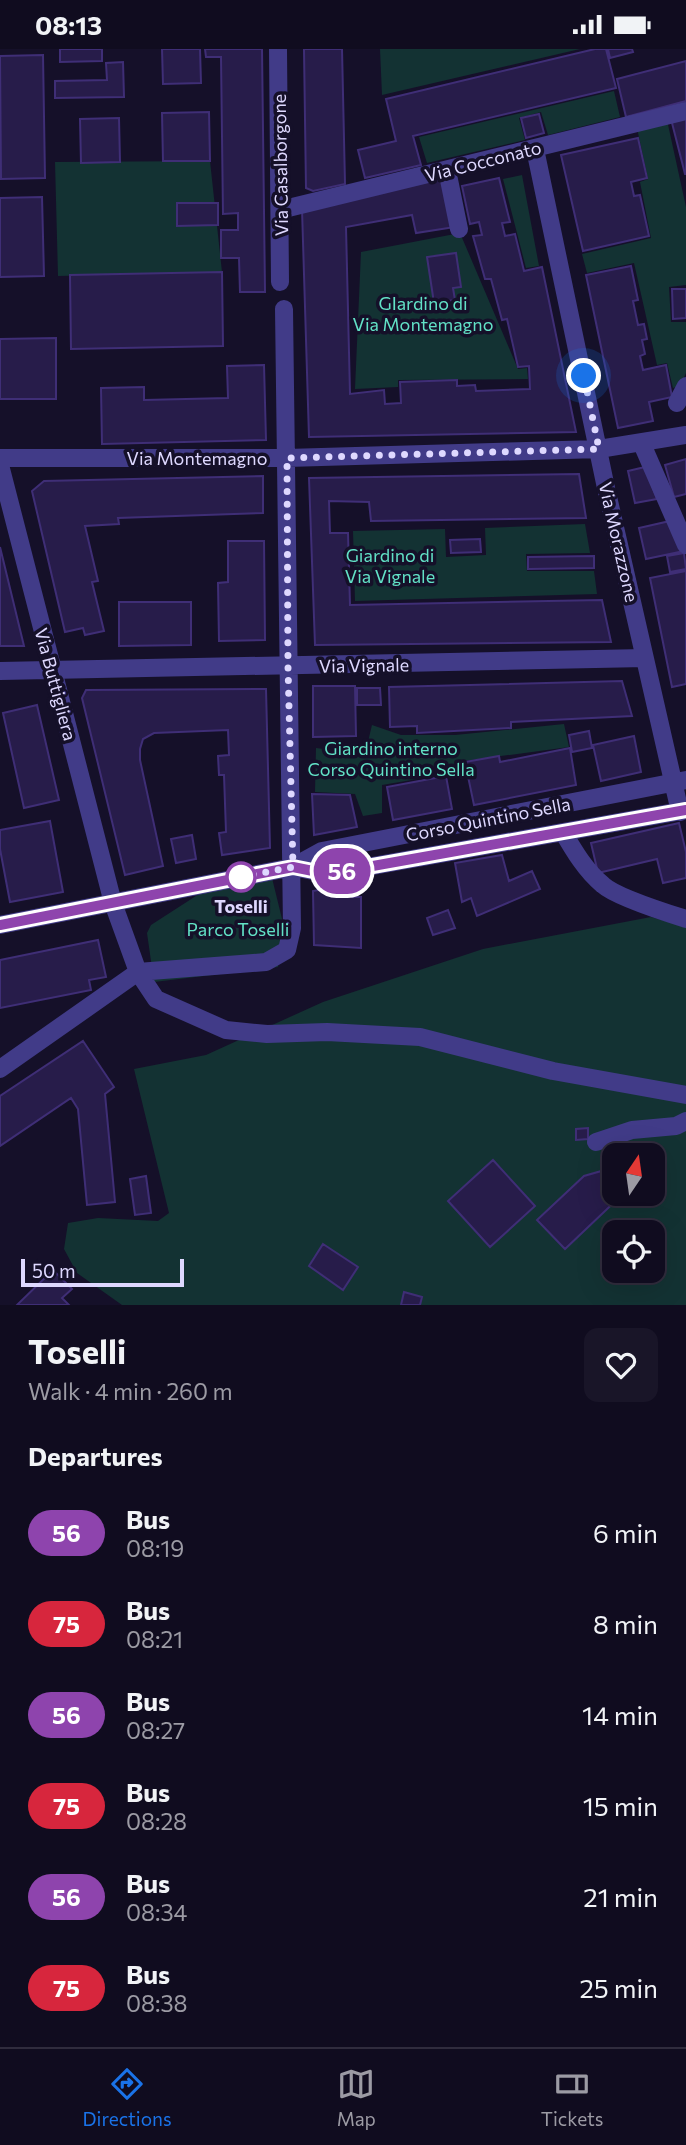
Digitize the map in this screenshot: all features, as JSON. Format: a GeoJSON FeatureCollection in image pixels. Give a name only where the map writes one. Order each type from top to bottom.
{"type":"FeatureCollection","features":[{"type":"Feature","properties":{"kind":"street","name":"Via Casalborgone"},"geometry":{"type":"LineString","coordinates":[[278,49],[281,282]]}},
{"type":"Feature","properties":{"kind":"street","name":"Via Cocconato"},"geometry":{"type":"LineString","coordinates":[[280,210],[686,111]]}},
{"type":"Feature","properties":{"kind":"street","name":"Via Morazzone"},"geometry":{"type":"LineString","coordinates":[[535,149],[606,488],[645,658],[679,782],[683,811]]}},
{"type":"Feature","properties":{"kind":"street"},"geometry":{"type":"LineString","coordinates":[[447,170],[459,229]]}},
{"type":"Feature","properties":{"kind":"street"},"geometry":{"type":"LineString","coordinates":[[0,1069],[138,972],[266,962],[287,950],[292,928],[293,867],[284,309]]}},
{"type":"Feature","properties":{"kind":"street"},"geometry":{"type":"LineString","coordinates":[[677,403],[686,386]]}},
{"type":"Feature","properties":{"kind":"street","name":"Via Montemagno"},"geometry":{"type":"LineString","coordinates":[[0,459],[287,458],[599,449],[686,435]]}},
{"type":"Feature","properties":{"kind":"street"},"geometry":{"type":"LineString","coordinates":[[642,444],[686,545]]}},
{"type":"Feature","properties":{"kind":"street","name":"Via Buttigliera"},"geometry":{"type":"LineString","coordinates":[[0,465],[113,903],[138,972],[156,999],[226,1030],[267,1034],[327,1032],[420,1037],[553,1071],[686,1095]]}},
{"type":"Feature","properties":{"kind":"street","name":"Via Vignale"},"geometry":{"type":"LineString","coordinates":[[0,671],[645,658]]}},
{"type":"Feature","properties":{"kind":"street","name":"Corso Quintino Sella"},"geometry":{"type":"LineString","coordinates":[[0,925],[293,867],[321,851],[679,782]]}},
{"type":"Feature","properties":{"kind":"street","name":"Corso Quintino Sella"},"geometry":{"type":"LineString","coordinates":[[293,867],[328,874],[683,811]]}},
{"type":"Feature","properties":{"kind":"street"},"geometry":{"type":"LineString","coordinates":[[563,832],[577,856],[604,887],[686,919]]}},
{"type":"Feature","properties":{"kind":"street"},"geometry":{"type":"LineString","coordinates":[[596,1142],[632,1130],[676,1126],[686,1121]]}},
{"type":"Feature","properties":{"kind":"green space"},"geometry":{"type":"Polygon","coordinates":[[[380,49],[580,49],[382,95],[380,49]]]}},
{"type":"Feature","properties":{"kind":"green space"},"geometry":{"type":"Polygon","coordinates":[[[614,91],[620,117],[548,135],[541,112],[519,118],[525,140],[427,163],[419,137],[614,91]]]}},
{"type":"Feature","properties":{"kind":"green space"},"geometry":{"type":"Polygon","coordinates":[[[667,120],[686,207],[686,285],[669,287],[671,322],[686,322],[686,373],[680,386],[673,388],[667,363],[657,365],[634,263],[587,273],[582,254],[651,238],[640,182],[648,179],[637,128],[667,120]]]}},
{"type":"Feature","properties":{"kind":"green space"},"geometry":{"type":"Polygon","coordinates":[[[210,161],[222,272],[58,276],[55,162],[210,161]]]}},
{"type":"Feature","properties":{"kind":"green space"},"geometry":{"type":"Polygon","coordinates":[[[522,175],[539,266],[526,268],[503,179],[522,175]]]}},
{"type":"Feature","properties":{"kind":"green space","name":"GIardino di Via Montemagno"},"geometry":{"type":"Polygon","coordinates":[[[460,233],[518,369],[527,368],[528,379],[398,380],[398,387],[355,389],[361,252],[460,233]]]}},
{"type":"Feature","properties":{"kind":"green space","name":"Giardino di Via Vignale"},"geometry":{"type":"Polygon","coordinates":[[[585,524],[590,553],[526,554],[527,571],[594,571],[597,594],[355,601],[353,531],[445,529],[446,557],[486,555],[485,528],[585,524]]]}},
{"type":"Feature","properties":{"kind":"green space","name":"Giardino interno Corso Quintino Sella"},"geometry":{"type":"Polygon","coordinates":[[[564,724],[569,747],[464,761],[465,771],[382,785],[382,813],[363,816],[355,794],[315,792],[316,748],[365,754],[372,725],[401,735],[455,735],[564,724]]]}},
{"type":"Feature","properties":{"kind":"green space","name":"Parco Toselli"},"geometry":{"type":"Polygon","coordinates":[[[272,878],[284,927],[278,967],[154,982],[147,933],[151,925],[199,894],[272,878]]]}},
{"type":"Feature","properties":{"kind":"green space"},"geometry":{"type":"Polygon","coordinates":[[[651,917],[686,927],[686,1305],[122,1305],[77,1273],[64,1249],[68,1223],[98,1218],[158,1221],[169,1213],[134,1069],[206,1055],[323,1002],[483,949],[651,917]]]}},
{"type":"Feature","properties":{"kind":"building"},"geometry":{"type":"Polygon","coordinates":[[[60,49],[102,49],[102,61],[60,62],[60,49]]]}},
{"type":"Feature","properties":{"kind":"building"},"geometry":{"type":"Polygon","coordinates":[[[162,49],[200,49],[201,83],[163,84],[162,49]]]}},
{"type":"Feature","properties":{"kind":"building"},"geometry":{"type":"Polygon","coordinates":[[[205,49],[262,49],[265,292],[240,292],[239,258],[221,258],[221,230],[238,230],[238,213],[223,214],[221,57],[206,57],[205,49]]]}},
{"type":"Feature","properties":{"kind":"building"},"geometry":{"type":"Polygon","coordinates":[[[304,49],[342,49],[345,184],[313,191],[306,188],[304,49]]]}},
{"type":"Feature","properties":{"kind":"building"},"geometry":{"type":"Polygon","coordinates":[[[595,49],[606,49],[616,88],[413,136],[421,165],[365,178],[358,150],[396,141],[386,99],[595,49]]]}},
{"type":"Feature","properties":{"kind":"building"},"geometry":{"type":"Polygon","coordinates":[[[608,49],[632,49],[633,52],[610,58],[608,49]]]}},
{"type":"Feature","properties":{"kind":"building"},"geometry":{"type":"Polygon","coordinates":[[[43,55],[45,178],[1,179],[0,56],[43,55]]]}},
{"type":"Feature","properties":{"kind":"building"},"geometry":{"type":"Polygon","coordinates":[[[686,61],[686,101],[626,117],[617,79],[686,61]]]}},
{"type":"Feature","properties":{"kind":"building"},"geometry":{"type":"Polygon","coordinates":[[[123,62],[124,97],[55,98],[55,81],[107,80],[106,63],[123,62]]]}},
{"type":"Feature","properties":{"kind":"building"},"geometry":{"type":"Polygon","coordinates":[[[209,112],[210,161],[163,161],[162,113],[209,112]]]}},
{"type":"Feature","properties":{"kind":"building"},"geometry":{"type":"Polygon","coordinates":[[[539,114],[544,133],[526,138],[521,118],[539,114]]]}},
{"type":"Feature","properties":{"kind":"building"},"geometry":{"type":"Polygon","coordinates":[[[686,116],[686,174],[685,174],[671,119],[686,116]]]}},
{"type":"Feature","properties":{"kind":"building"},"geometry":{"type":"Polygon","coordinates":[[[119,118],[120,162],[81,163],[80,119],[119,118]]]}},
{"type":"Feature","properties":{"kind":"building"},"geometry":{"type":"Polygon","coordinates":[[[638,138],[647,178],[631,182],[634,196],[640,195],[649,236],[583,251],[561,155],[638,138]]]}},
{"type":"Feature","properties":{"kind":"building"},"geometry":{"type":"Polygon","coordinates":[[[444,176],[455,227],[416,233],[412,215],[346,227],[350,394],[384,390],[385,404],[401,403],[400,382],[457,380],[457,386],[475,385],[476,391],[530,389],[529,366],[518,367],[507,319],[502,320],[491,279],[485,279],[473,236],[482,235],[479,222],[470,224],[462,186],[499,178],[510,222],[502,223],[505,236],[515,234],[524,271],[542,267],[576,432],[309,437],[302,209],[444,176]]]}},
{"type":"Feature","properties":{"kind":"building"},"geometry":{"type":"Polygon","coordinates":[[[42,197],[44,276],[0,277],[0,198],[42,197]]]}},
{"type":"Feature","properties":{"kind":"building"},"geometry":{"type":"Polygon","coordinates":[[[177,203],[218,203],[218,225],[177,226],[177,203]]]}},
{"type":"Feature","properties":{"kind":"building"},"geometry":{"type":"Polygon","coordinates":[[[456,253],[461,287],[453,288],[455,300],[434,303],[427,257],[456,253]]]}},
{"type":"Feature","properties":{"kind":"building"},"geometry":{"type":"Polygon","coordinates":[[[631,266],[638,300],[633,301],[638,325],[644,324],[647,339],[642,340],[645,354],[640,356],[643,370],[666,365],[672,397],[649,402],[653,421],[618,428],[586,275],[631,266]]]}},
{"type":"Feature","properties":{"kind":"building"},"geometry":{"type":"Polygon","coordinates":[[[222,272],[223,346],[71,349],[70,275],[222,272]]]}},
{"type":"Feature","properties":{"kind":"building"},"geometry":{"type":"Polygon","coordinates":[[[672,289],[686,289],[686,318],[673,319],[672,289]]]}},
{"type":"Feature","properties":{"kind":"building"},"geometry":{"type":"Polygon","coordinates":[[[56,338],[56,399],[0,399],[0,339],[56,338]]]}},
{"type":"Feature","properties":{"kind":"building"},"geometry":{"type":"Polygon","coordinates":[[[264,365],[266,440],[102,444],[101,388],[144,387],[144,400],[228,398],[227,366],[264,365]]]}},
{"type":"Feature","properties":{"kind":"building"},"geometry":{"type":"Polygon","coordinates":[[[686,459],[686,494],[674,497],[665,465],[686,459]]]}},
{"type":"Feature","properties":{"kind":"building"},"geometry":{"type":"Polygon","coordinates":[[[645,467],[657,499],[635,503],[628,471],[645,467]]]}},
{"type":"Feature","properties":{"kind":"building"},"geometry":{"type":"Polygon","coordinates":[[[579,474],[586,518],[371,521],[369,502],[329,501],[330,533],[348,533],[350,605],[602,600],[611,642],[315,645],[309,478],[579,474]]]}},
{"type":"Feature","properties":{"kind":"building"},"geometry":{"type":"Polygon","coordinates":[[[263,476],[263,513],[118,518],[119,524],[85,526],[98,581],[92,582],[104,631],[85,635],[83,628],[65,632],[32,491],[44,481],[263,476]]]}},
{"type":"Feature","properties":{"kind":"building"},"geometry":{"type":"Polygon","coordinates":[[[670,521],[684,551],[646,559],[639,528],[670,521]]]}},
{"type":"Feature","properties":{"kind":"building"},"geometry":{"type":"Polygon","coordinates":[[[480,539],[481,552],[451,553],[450,540],[480,539]]]}},
{"type":"Feature","properties":{"kind":"building"},"geometry":{"type":"Polygon","coordinates":[[[228,541],[264,541],[265,640],[219,641],[218,583],[228,582],[228,541]]]}},
{"type":"Feature","properties":{"kind":"building"},"geometry":{"type":"Polygon","coordinates":[[[0,547],[24,646],[0,646],[0,547]]]}},
{"type":"Feature","properties":{"kind":"building"},"geometry":{"type":"Polygon","coordinates":[[[684,553],[686,569],[670,572],[667,556],[684,553]]]}},
{"type":"Feature","properties":{"kind":"building"},"geometry":{"type":"Polygon","coordinates":[[[594,556],[594,568],[528,569],[528,557],[594,556]]]}},
{"type":"Feature","properties":{"kind":"building"},"geometry":{"type":"Polygon","coordinates":[[[686,571],[686,684],[672,687],[650,578],[686,571]]]}},
{"type":"Feature","properties":{"kind":"building"},"geometry":{"type":"Polygon","coordinates":[[[119,602],[191,602],[191,645],[119,646],[119,602]]]}},
{"type":"Feature","properties":{"kind":"building"},"geometry":{"type":"Polygon","coordinates":[[[622,681],[632,716],[511,722],[511,728],[417,733],[417,726],[390,727],[389,687],[622,681]]]}},
{"type":"Feature","properties":{"kind":"building"},"geometry":{"type":"Polygon","coordinates":[[[313,686],[355,686],[356,736],[313,737],[313,686]]]}},
{"type":"Feature","properties":{"kind":"building"},"geometry":{"type":"Polygon","coordinates":[[[357,688],[380,688],[381,705],[357,705],[357,688]]]}},
{"type":"Feature","properties":{"kind":"building"},"geometry":{"type":"Polygon","coordinates":[[[266,689],[270,848],[222,855],[219,833],[226,832],[224,775],[219,775],[218,756],[229,755],[228,730],[154,733],[143,739],[140,760],[163,866],[125,875],[82,698],[86,690],[266,689]]]}},
{"type":"Feature","properties":{"kind":"building"},"geometry":{"type":"Polygon","coordinates":[[[37,705],[59,800],[24,808],[3,713],[37,705]]]}},
{"type":"Feature","properties":{"kind":"building"},"geometry":{"type":"Polygon","coordinates":[[[589,731],[592,748],[572,752],[569,735],[589,731]]]}},
{"type":"Feature","properties":{"kind":"building"},"geometry":{"type":"Polygon","coordinates":[[[634,736],[641,772],[601,781],[593,745],[634,736]]]}},
{"type":"Feature","properties":{"kind":"building"},"geometry":{"type":"Polygon","coordinates":[[[570,748],[576,785],[474,805],[465,762],[499,756],[500,762],[570,748]]]}},
{"type":"Feature","properties":{"kind":"building"},"geometry":{"type":"Polygon","coordinates":[[[446,776],[452,809],[393,820],[387,787],[446,776]]]}},
{"type":"Feature","properties":{"kind":"building"},"geometry":{"type":"Polygon","coordinates":[[[312,794],[350,795],[357,827],[314,835],[312,794]]]}},
{"type":"Feature","properties":{"kind":"building"},"geometry":{"type":"Polygon","coordinates":[[[50,821],[63,892],[10,902],[0,849],[0,830],[50,821]]]}},
{"type":"Feature","properties":{"kind":"building"},"geometry":{"type":"Polygon","coordinates":[[[679,823],[686,852],[686,878],[663,883],[657,859],[598,873],[591,843],[679,823]]]}},
{"type":"Feature","properties":{"kind":"building"},"geometry":{"type":"Polygon","coordinates":[[[192,835],[196,859],[176,863],[171,839],[192,835]]]}},
{"type":"Feature","properties":{"kind":"building"},"geometry":{"type":"Polygon","coordinates":[[[502,855],[509,881],[532,871],[540,889],[477,916],[471,898],[462,902],[455,863],[502,855]]]}},
{"type":"Feature","properties":{"kind":"building"},"geometry":{"type":"Polygon","coordinates":[[[349,884],[352,897],[361,897],[361,948],[314,945],[313,891],[349,884]]]}},
{"type":"Feature","properties":{"kind":"building"},"geometry":{"type":"Polygon","coordinates":[[[448,910],[455,928],[433,935],[427,918],[448,910]]]}},
{"type":"Feature","properties":{"kind":"building"},"geometry":{"type":"Polygon","coordinates":[[[98,940],[106,977],[89,980],[91,990],[0,1008],[0,960],[98,940]]]}},
{"type":"Feature","properties":{"kind":"building"},"geometry":{"type":"Polygon","coordinates":[[[83,1041],[114,1087],[105,1094],[115,1202],[87,1205],[78,1109],[71,1098],[0,1146],[0,1096],[83,1041]]]}},
{"type":"Feature","properties":{"kind":"building"},"geometry":{"type":"Polygon","coordinates":[[[588,1128],[588,1139],[576,1140],[576,1129],[588,1128]]]}},
{"type":"Feature","properties":{"kind":"building"},"geometry":{"type":"Polygon","coordinates":[[[493,1160],[535,1206],[490,1247],[448,1201],[493,1160]]]}},
{"type":"Feature","properties":{"kind":"building"},"geometry":{"type":"Polygon","coordinates":[[[602,1171],[602,1206],[610,1206],[565,1249],[537,1220],[584,1176],[602,1171]]]}},
{"type":"Feature","properties":{"kind":"building"},"geometry":{"type":"Polygon","coordinates":[[[146,1176],[151,1213],[135,1215],[130,1179],[146,1176]]]}},
{"type":"Feature","properties":{"kind":"building"},"geometry":{"type":"Polygon","coordinates":[[[323,1244],[358,1267],[343,1290],[309,1266],[323,1244]]]}},
{"type":"Feature","properties":{"kind":"building"},"geometry":{"type":"Polygon","coordinates":[[[53,1270],[72,1289],[62,1298],[69,1305],[17,1305],[53,1270]]]}},
{"type":"Feature","properties":{"kind":"building"},"geometry":{"type":"Polygon","coordinates":[[[404,1292],[422,1297],[420,1305],[401,1305],[404,1292]]]}},
{"type":"Feature","properties":{"kind":"bus line","name":"56"},"geometry":{"type":"LineString","coordinates":[[0,925],[293,867],[328,874],[686,810]]}},
{"type":"Feature","properties":{"kind":"place","name":"Toselli"},"geometry":{"type":"Point","coordinates":[241,877]}},
{"type":"Feature","properties":{"kind":"route"},"geometry":{"type":"LineString","coordinates":[[241,877],[293,867],[287,458],[599,449],[584,376]]}}]}
